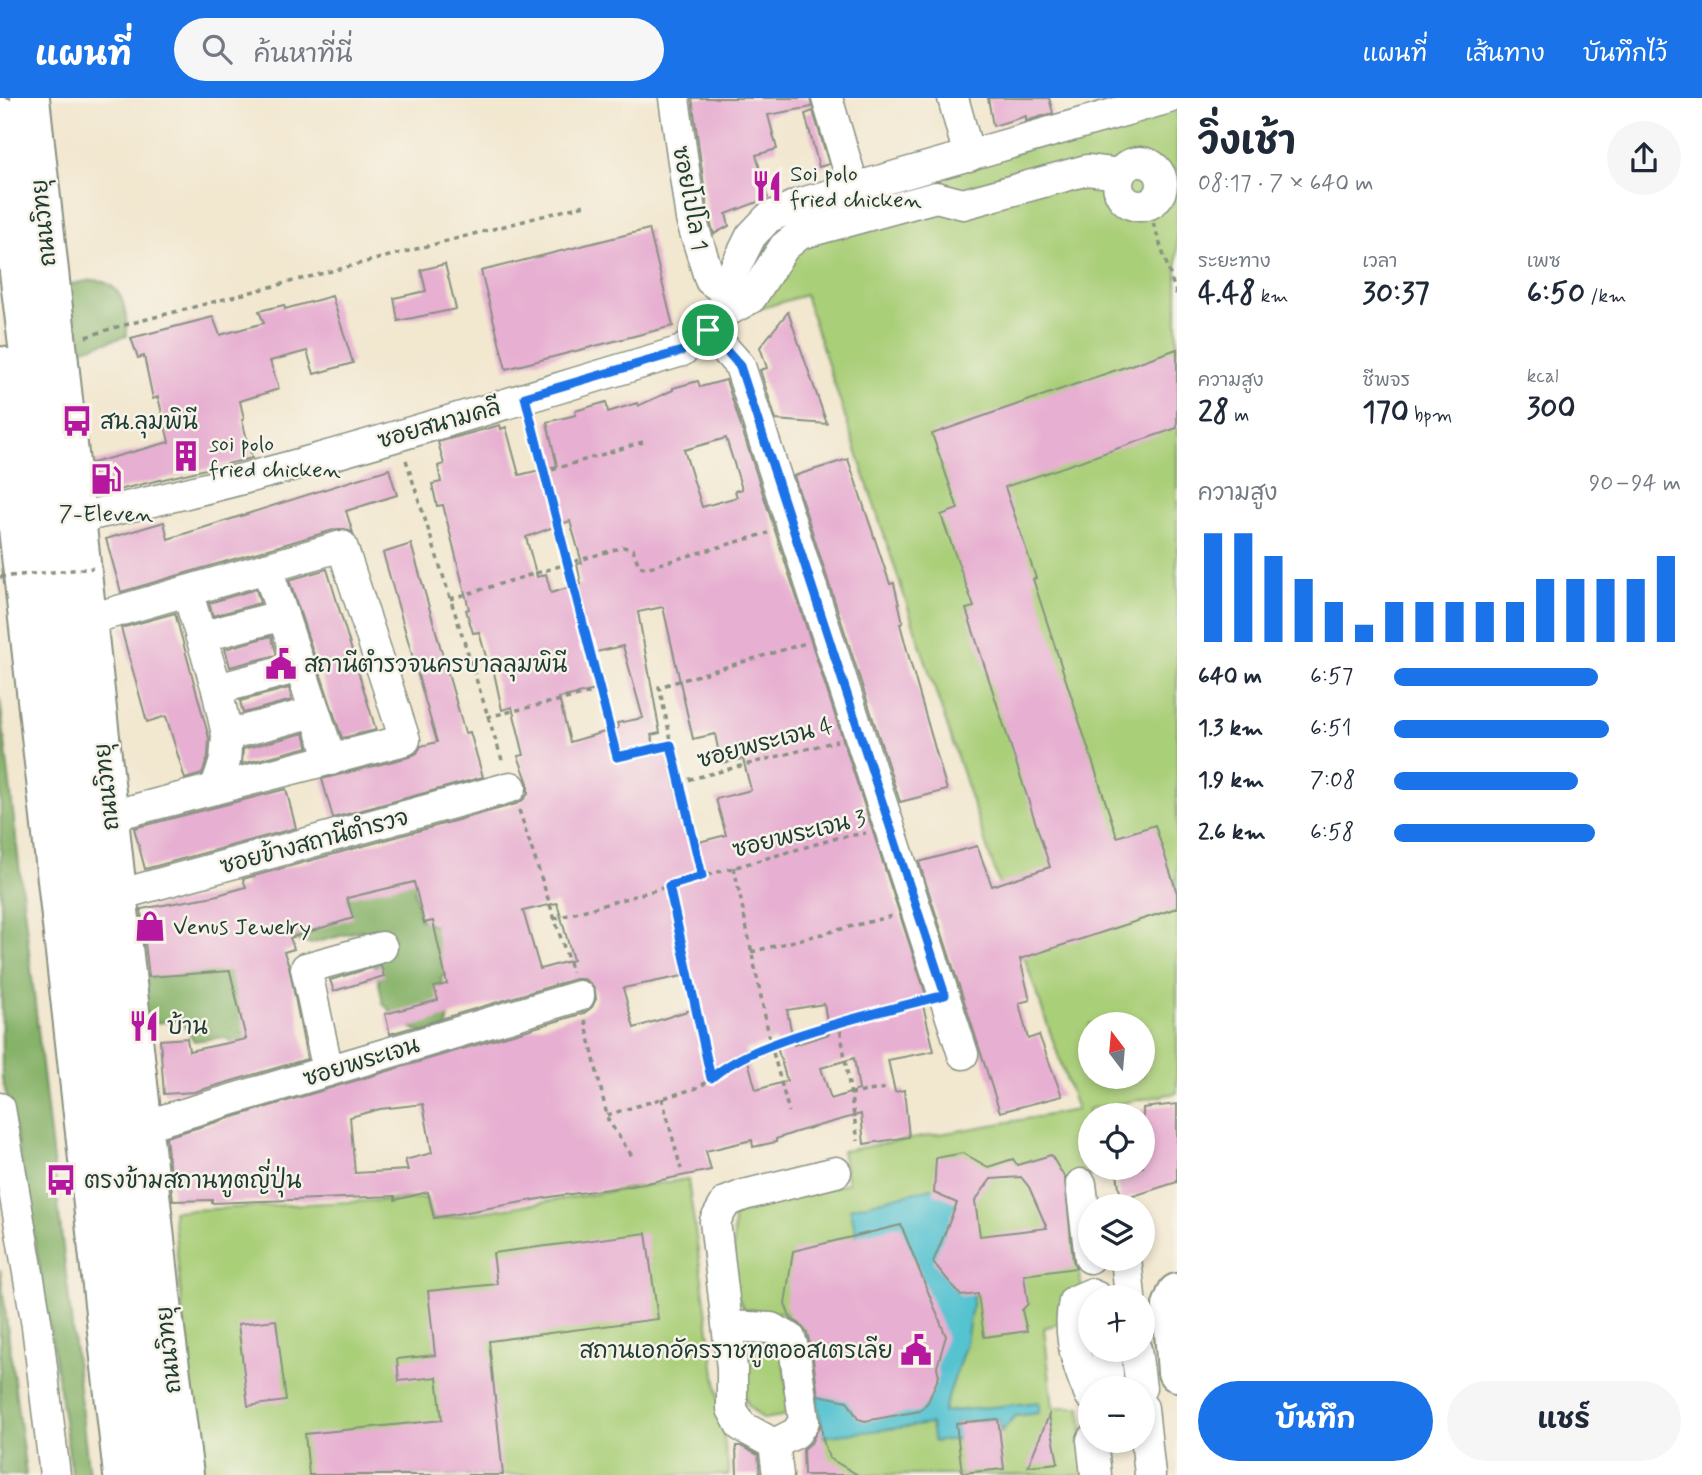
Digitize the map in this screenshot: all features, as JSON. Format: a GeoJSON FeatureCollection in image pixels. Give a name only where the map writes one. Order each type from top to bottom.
{"type":"FeatureCollection","features":[{"type":"Feature","properties":{"kind":"main road","name":"ถนนวิทยุ"},"geometry":{"type":"LineString","coordinates":[[26,404],[57,345],[30,98]]}},
{"type":"Feature","properties":{"kind":"main road","name":"ถนนวิทยุ"},"geometry":{"type":"LineString","coordinates":[[0,116],[26,404],[67,699],[155,1475]]}},
{"type":"Feature","properties":{"kind":"main road","name":"ถนนวิทยุ"},"geometry":{"type":"LineString","coordinates":[[0,366],[26,404],[76,518],[87,620],[67,699],[110,816],[143,1126],[141,1370],[123,1475]]}},
{"type":"Feature","properties":{"kind":"main road"},"geometry":{"type":"LineString","coordinates":[[1177,1293],[1172,1306],[1177,1372]]}},
{"type":"Feature","properties":{"kind":"main road","name":"ถนนวิทยุ"},"geometry":{"type":"LineString","coordinates":[[141,1370],[184,1475]]}},
{"type":"Feature","properties":{"kind":"street","name":"ซอยโปโล 1"},"geometry":{"type":"LineString","coordinates":[[674,98],[691,219],[718,311]]}},
{"type":"Feature","properties":{"kind":"street"},"geometry":{"type":"LineString","coordinates":[[827,98],[854,188]]}},
{"type":"Feature","properties":{"kind":"street"},"geometry":{"type":"LineString","coordinates":[[953,98],[969,156]]}},
{"type":"Feature","properties":{"kind":"street","name":"ซอยสนามคลี"},"geometry":{"type":"LineString","coordinates":[[76,518],[232,481],[682,351],[718,311],[751,236],[768,218],[798,204],[969,156],[1090,108],[1169,98]]}},
{"type":"Feature","properties":{"kind":"street"},"geometry":{"type":"LineString","coordinates":[[1146,162],[1158,171],[1169,171],[1161,191],[1153,202],[1146,204],[1132,204],[1126,200],[1118,188],[1121,174],[1131,164],[1146,162]]}},
{"type":"Feature","properties":{"kind":"street"},"geometry":{"type":"LineString","coordinates":[[963,1054],[740,366],[718,311],[751,298],[784,247],[800,234],[936,197],[963,204],[1087,170],[1121,174]]}},
{"type":"Feature","properties":{"kind":"street"},"geometry":{"type":"LineString","coordinates":[[87,620],[342,546],[405,740],[110,816]]}},
{"type":"Feature","properties":{"kind":"street"},"geometry":{"type":"LineString","coordinates":[[267,568],[331,760]]}},
{"type":"Feature","properties":{"kind":"street"},"geometry":{"type":"LineString","coordinates":[[187,591],[228,735],[225,761],[215,789]]}},
{"type":"Feature","properties":{"kind":"street"},"geometry":{"type":"LineString","coordinates":[[201,637],[283,615]]}},
{"type":"Feature","properties":{"kind":"street"},"geometry":{"type":"LineString","coordinates":[[217,689],[300,667]]}},
{"type":"Feature","properties":{"kind":"street"},"geometry":{"type":"LineString","coordinates":[[228,735],[315,712]]}},
{"type":"Feature","properties":{"kind":"street","name":"ซอยข้างสถานีตำรวจ"},"geometry":{"type":"LineString","coordinates":[[118,895],[511,787]]}},
{"type":"Feature","properties":{"kind":"street"},"geometry":{"type":"LineString","coordinates":[[328,1071],[306,968],[383,947]]}},
{"type":"Feature","properties":{"kind":"street","name":"ซอยพระเจน"},"geometry":{"type":"LineString","coordinates":[[143,1126],[579,996]]}},
{"type":"Feature","properties":{"kind":"street"},"geometry":{"type":"LineString","coordinates":[[0,1108],[37,1326],[55,1475]]}},
{"type":"Feature","properties":{"kind":"street"},"geometry":{"type":"LineString","coordinates":[[774,1444],[741,1426],[732,1409],[732,1368],[715,1221],[726,1202],[836,1172]]}},
{"type":"Feature","properties":{"kind":"street"},"geometry":{"type":"LineString","coordinates":[[1081,1184],[1082,1194]]}},
{"type":"Feature","properties":{"kind":"street"},"geometry":{"type":"LineString","coordinates":[[1078,1300],[1074,1301],[1070,1317],[1078,1360]]}},
{"type":"Feature","properties":{"kind":"street"},"geometry":{"type":"LineString","coordinates":[[728,1326],[771,1328],[790,1338],[795,1354],[804,1421],[796,1433],[774,1444]]}},
{"type":"Feature","properties":{"kind":"street"},"geometry":{"type":"LineString","coordinates":[[774,1444],[778,1475]]}},
{"type":"Feature","properties":{"kind":"street"},"geometry":{"type":"LineString","coordinates":[[1093,1453],[1096,1475]]}},
{"type":"Feature","properties":{"kind":"street"},"geometry":{"type":"LineString","coordinates":[[1148,1453],[1150,1475]]}},
{"type":"Feature","properties":{"kind":"path"},"geometry":{"type":"LineString","coordinates":[[1146,204],[1177,296]]}},
{"type":"Feature","properties":{"kind":"path"},"geometry":{"type":"LineString","coordinates":[[57,345],[584,205]]}},
{"type":"Feature","properties":{"kind":"path"},"geometry":{"type":"LineString","coordinates":[[525,397],[617,757],[671,745]]}},
{"type":"Feature","properties":{"kind":"path"},"geometry":{"type":"LineString","coordinates":[[545,472],[643,442]]}},
{"type":"Feature","properties":{"kind":"path"},"geometry":{"type":"LineString","coordinates":[[450,599],[629,547],[633,549],[639,566],[646,568],[792,526]]}},
{"type":"Feature","properties":{"kind":"path"},"geometry":{"type":"LineString","coordinates":[[0,578],[93,568]]}},
{"type":"Feature","properties":{"kind":"path"},"geometry":{"type":"LineString","coordinates":[[702,876],[659,687],[828,637]]}},
{"type":"Feature","properties":{"kind":"path"},"geometry":{"type":"LineString","coordinates":[[487,717],[600,691]]}},
{"type":"Feature","properties":{"kind":"path","name":"ซอยพระเจน 4"},"geometry":{"type":"LineString","coordinates":[[679,782],[860,735]]}},
{"type":"Feature","properties":{"kind":"path","name":"ซอยพระเจน 3"},"geometry":{"type":"LineString","coordinates":[[554,919],[837,838],[891,829]]}},
{"type":"Feature","properties":{"kind":"path"},"geometry":{"type":"LineString","coordinates":[[734,867],[771,1045],[789,1112]]}},
{"type":"Feature","properties":{"kind":"path"},"geometry":{"type":"LineString","coordinates":[[669,886],[711,1078]]}},
{"type":"Feature","properties":{"kind":"path"},"geometry":{"type":"LineString","coordinates":[[751,952],[917,909]]}},
{"type":"Feature","properties":{"kind":"path"},"geometry":{"type":"LineString","coordinates":[[607,1115],[700,1087],[720,1070],[771,1045],[839,1021],[945,995]]}},
{"type":"Feature","properties":{"kind":"path"},"geometry":{"type":"LineString","coordinates":[[839,1021],[858,1141]]}},
{"type":"Feature","properties":{"kind":"path"},"geometry":{"type":"LineString","coordinates":[[850,1094],[887,1088]]}},
{"type":"Feature","properties":{"kind":"path"},"geometry":{"type":"LineString","coordinates":[[662,1098],[681,1169]]}},
{"type":"Feature","properties":{"kind":"green space"},"geometry":{"type":"Polygon","coordinates":[[[1177,106],[1177,1093],[1121,1103],[1078,1103],[1078,1179],[1065,1182],[1081,1285],[1078,1285],[1078,1317],[1044,1328],[1053,1407],[1078,1407],[1078,1453],[1084,1453],[1085,1475],[812,1475],[785,1313],[744,1309],[733,1288],[734,1215],[848,1183],[842,1151],[1077,1110],[1003,896],[805,295],[740,315],[749,253],[784,216],[1177,106]]]}},
{"type":"Feature","properties":{"kind":"green space"},"geometry":{"type":"Polygon","coordinates":[[[93,280],[111,286],[122,299],[127,336],[67,354],[66,285],[93,280]]]}},
{"type":"Feature","properties":{"kind":"green space"},"geometry":{"type":"Polygon","coordinates":[[[0,698],[89,1475],[72,1475],[53,1346],[15,1129],[2,1078],[0,698]]]}},
{"type":"Feature","properties":{"kind":"green space"},"geometry":{"type":"Polygon","coordinates":[[[329,877],[437,882],[414,889],[420,919],[438,927],[452,969],[441,978],[450,1010],[446,1032],[427,1036],[406,1025],[383,1004],[377,973],[362,930],[310,944],[299,942],[292,933],[329,877]]]}},
{"type":"Feature","properties":{"kind":"green space"},"geometry":{"type":"Polygon","coordinates":[[[221,965],[248,970],[275,1048],[242,1050],[225,1037],[194,1041],[180,1020],[147,1024],[138,975],[221,965]]]}},
{"type":"Feature","properties":{"kind":"green space"},"geometry":{"type":"Polygon","coordinates":[[[688,1179],[729,1475],[198,1475],[173,1211],[426,1198],[432,1220],[688,1179]]]}},
{"type":"Feature","properties":{"kind":"green space"},"geometry":{"type":"Polygon","coordinates":[[[0,1269],[26,1475],[0,1475],[0,1269]]]}},
{"type":"Feature","properties":{"kind":"green space"},"geometry":{"type":"Polygon","coordinates":[[[771,1334],[780,1339],[790,1410],[782,1416],[763,1419],[747,1402],[742,1382],[750,1355],[771,1334]]]}},
{"type":"Feature","properties":{"kind":"water"},"geometry":{"type":"Polygon","coordinates":[[[932,1188],[965,1202],[973,1298],[966,1343],[943,1412],[1039,1402],[1039,1413],[1015,1416],[1001,1432],[998,1419],[956,1423],[959,1439],[934,1442],[931,1424],[822,1437],[806,1289],[858,1241],[850,1208],[932,1188]]]}},
{"type":"Feature","properties":{"kind":"building"},"geometry":{"type":"Polygon","coordinates":[[[692,98],[810,98],[812,107],[768,115],[777,149],[756,155],[768,198],[726,214],[729,226],[714,234],[708,215],[692,98]]]}},
{"type":"Feature","properties":{"kind":"building"},"geometry":{"type":"Polygon","coordinates":[[[988,98],[1049,98],[1053,113],[1026,121],[1026,116],[993,126],[988,98]]]}},
{"type":"Feature","properties":{"kind":"building"},"geometry":{"type":"Polygon","coordinates":[[[813,111],[829,164],[819,167],[805,114],[813,111]]]}},
{"type":"Feature","properties":{"kind":"building"},"geometry":{"type":"Polygon","coordinates":[[[649,229],[673,326],[506,369],[481,271],[649,229]]]}},
{"type":"Feature","properties":{"kind":"building"},"geometry":{"type":"Polygon","coordinates":[[[445,264],[456,309],[398,321],[394,298],[426,291],[421,270],[445,264]]]}},
{"type":"Feature","properties":{"kind":"building"},"geometry":{"type":"Polygon","coordinates":[[[332,296],[353,363],[314,374],[307,351],[270,361],[279,389],[240,401],[252,458],[97,495],[92,463],[169,442],[158,397],[153,399],[144,356],[138,358],[131,338],[213,317],[220,335],[264,323],[259,311],[284,305],[285,309],[332,296]]]}},
{"type":"Feature","properties":{"kind":"building"},"geometry":{"type":"Polygon","coordinates":[[[788,312],[827,424],[776,420],[760,370],[767,368],[760,347],[788,312]]]}},
{"type":"Feature","properties":{"kind":"building"},"geometry":{"type":"Polygon","coordinates":[[[1177,349],[1177,428],[1005,487],[1117,837],[1155,825],[1177,893],[1177,908],[1020,959],[1030,1000],[1019,1003],[1028,1039],[1039,1035],[1062,1096],[1000,1112],[919,862],[977,846],[992,886],[1050,867],[966,609],[974,607],[941,515],[958,509],[932,434],[1177,349]]]}},
{"type":"Feature","properties":{"kind":"building"},"geometry":{"type":"Polygon","coordinates":[[[726,380],[926,995],[921,997],[934,1051],[888,1060],[895,1092],[904,1090],[909,1137],[864,1144],[861,1114],[796,1132],[776,1139],[776,1142],[753,1147],[752,1140],[706,1151],[711,1170],[632,1186],[556,1196],[434,1218],[428,1192],[395,1200],[395,1196],[212,1203],[212,1200],[173,1201],[166,1137],[584,1013],[592,1007],[596,999],[595,990],[584,979],[575,979],[390,1034],[385,1014],[438,1000],[434,987],[447,984],[433,921],[424,923],[414,882],[347,898],[353,918],[290,938],[294,949],[284,952],[307,1059],[194,1092],[164,1094],[160,1040],[187,1038],[189,1051],[246,1039],[230,971],[149,977],[141,909],[214,896],[246,887],[243,879],[523,800],[528,794],[528,783],[518,756],[524,755],[512,707],[502,710],[492,663],[488,664],[479,632],[473,633],[443,505],[437,506],[432,484],[441,482],[438,466],[444,464],[438,442],[500,425],[501,429],[506,427],[519,475],[557,466],[547,422],[576,415],[575,411],[606,402],[608,412],[637,403],[638,406],[673,388],[698,381],[700,387],[726,380]],[[726,438],[684,450],[702,507],[737,497],[735,491],[742,489],[726,438]],[[570,521],[526,537],[537,577],[546,574],[551,593],[581,584],[577,564],[582,563],[570,521]],[[663,607],[638,612],[660,733],[651,735],[657,752],[667,749],[691,844],[726,835],[716,799],[751,790],[743,759],[721,763],[715,734],[693,739],[663,607]],[[623,646],[587,654],[596,690],[559,698],[570,742],[618,728],[617,723],[643,718],[623,646]],[[557,903],[523,911],[540,969],[573,960],[557,903]],[[693,974],[623,988],[634,1028],[700,1007],[693,974]],[[824,1004],[787,1010],[794,1045],[829,1034],[824,1004]],[[775,1040],[745,1050],[756,1090],[787,1081],[775,1040]],[[854,1058],[821,1068],[831,1099],[859,1090],[854,1058]],[[423,1104],[380,1109],[350,1117],[355,1173],[408,1170],[405,1160],[432,1153],[423,1104]]]}},
{"type":"Feature","properties":{"kind":"building"},"geometry":{"type":"Polygon","coordinates":[[[848,459],[890,584],[894,583],[903,623],[900,624],[947,790],[900,802],[794,476],[848,459]]]}},
{"type":"Feature","properties":{"kind":"building"},"geometry":{"type":"Polygon","coordinates":[[[389,469],[397,495],[346,511],[353,533],[337,529],[121,592],[106,539],[164,522],[168,539],[389,469]]]}},
{"type":"Feature","properties":{"kind":"building"},"geometry":{"type":"Polygon","coordinates":[[[411,544],[465,733],[470,732],[483,777],[333,818],[322,779],[409,757],[417,753],[421,746],[437,742],[383,553],[411,544]]]}},
{"type":"Feature","properties":{"kind":"building"},"geometry":{"type":"Polygon","coordinates":[[[327,569],[376,730],[342,738],[289,580],[327,569]]]}},
{"type":"Feature","properties":{"kind":"building"},"geometry":{"type":"Polygon","coordinates":[[[256,589],[260,603],[213,616],[209,603],[256,589]]]}},
{"type":"Feature","properties":{"kind":"building"},"geometry":{"type":"Polygon","coordinates":[[[175,613],[209,738],[208,757],[202,774],[185,779],[166,716],[147,722],[121,628],[175,613]]]}},
{"type":"Feature","properties":{"kind":"building"},"geometry":{"type":"Polygon","coordinates":[[[271,636],[277,655],[230,667],[225,649],[271,636]]]}},
{"type":"Feature","properties":{"kind":"building"},"geometry":{"type":"Polygon","coordinates":[[[289,688],[292,700],[243,713],[240,701],[289,688]]]}},
{"type":"Feature","properties":{"kind":"building"},"geometry":{"type":"Polygon","coordinates":[[[304,733],[308,747],[242,764],[243,749],[304,733]]]}},
{"type":"Feature","properties":{"kind":"building"},"geometry":{"type":"Polygon","coordinates":[[[286,789],[296,828],[145,869],[134,828],[286,789]]]}},
{"type":"Feature","properties":{"kind":"building"},"geometry":{"type":"Polygon","coordinates":[[[381,965],[384,976],[334,991],[330,980],[381,965]]]}},
{"type":"Feature","properties":{"kind":"building"},"geometry":{"type":"Polygon","coordinates":[[[1177,1104],[1177,1182],[1140,1194],[1120,1194],[1118,1180],[1155,1180],[1155,1107],[1177,1104]]]}},
{"type":"Feature","properties":{"kind":"building"},"geometry":{"type":"Polygon","coordinates":[[[963,1153],[988,1167],[1013,1159],[1017,1165],[1051,1155],[1065,1178],[1076,1268],[1024,1275],[1028,1304],[1022,1310],[1027,1331],[984,1337],[978,1294],[961,1296],[933,1262],[957,1203],[934,1193],[936,1158],[963,1153]],[[1021,1177],[991,1179],[975,1201],[980,1236],[1047,1228],[1029,1187],[1021,1177]]]}},
{"type":"Feature","properties":{"kind":"building"},"geometry":{"type":"Polygon","coordinates":[[[901,1225],[946,1336],[937,1367],[939,1376],[928,1402],[920,1411],[865,1421],[858,1419],[847,1401],[818,1395],[807,1333],[799,1323],[791,1319],[785,1304],[793,1251],[901,1225]]]}},
{"type":"Feature","properties":{"kind":"building"},"geometry":{"type":"Polygon","coordinates":[[[646,1233],[658,1319],[489,1341],[503,1475],[309,1475],[305,1434],[442,1420],[437,1377],[399,1381],[397,1359],[435,1355],[428,1291],[497,1284],[493,1253],[646,1233]]]}},
{"type":"Feature","properties":{"kind":"building"},"geometry":{"type":"Polygon","coordinates":[[[276,1320],[286,1401],[248,1406],[238,1324],[276,1320]]]}},
{"type":"Feature","properties":{"kind":"building"},"geometry":{"type":"Polygon","coordinates":[[[1049,1415],[1058,1463],[1028,1466],[1049,1415]]]}},
{"type":"Feature","properties":{"kind":"building"},"geometry":{"type":"Polygon","coordinates":[[[998,1419],[1004,1469],[962,1473],[956,1423],[998,1419]]]}},
{"type":"Feature","properties":{"kind":"building"},"geometry":{"type":"Polygon","coordinates":[[[821,1423],[829,1458],[858,1475],[804,1475],[803,1449],[811,1443],[821,1423]]]}},
{"type":"Feature","properties":{"kind":"building"},"geometry":{"type":"Polygon","coordinates":[[[736,1446],[758,1455],[760,1475],[737,1475],[736,1446]]]}},
{"type":"Feature","properties":{"kind":"place","name":"Soi polo fried chicken"},"geometry":{"type":"Point","coordinates":[767,186]}},
{"type":"Feature","properties":{"kind":"place","name":"สน.ลุมพินี"},"geometry":{"type":"Point","coordinates":[77,421]}},
{"type":"Feature","properties":{"kind":"place","name":"soi polo fried chicken"},"geometry":{"type":"Point","coordinates":[186,456]}},
{"type":"Feature","properties":{"kind":"place","name":"7-Eleven"},"geometry":{"type":"Point","coordinates":[106,479]}},
{"type":"Feature","properties":{"kind":"place","name":"สถานีตำรวจนครบาลลุมพินี"},"geometry":{"type":"Point","coordinates":[281,664]}},
{"type":"Feature","properties":{"kind":"place","name":"Venus Jewelry"},"geometry":{"type":"Point","coordinates":[150,926]}},
{"type":"Feature","properties":{"kind":"place","name":"บ้าน"},"geometry":{"type":"Point","coordinates":[144,1026]}},
{"type":"Feature","properties":{"kind":"place","name":"ตรงข้ามสถานทูตญี่ปุ่น"},"geometry":{"type":"Point","coordinates":[61,1180]}},
{"type":"Feature","properties":{"kind":"place","name":"สถานเอกอัครราชทูตออสเตรเลีย"},"geometry":{"type":"Point","coordinates":[916,1350]}},
{"type":"Feature","properties":{"kind":"route"},"geometry":{"type":"LineString","coordinates":[[708,330],[740,366],[945,995],[839,1021],[757,1050],[720,1070],[711,1078],[669,886],[702,876],[671,745],[617,757],[525,397],[682,351],[708,330]]}}]}
